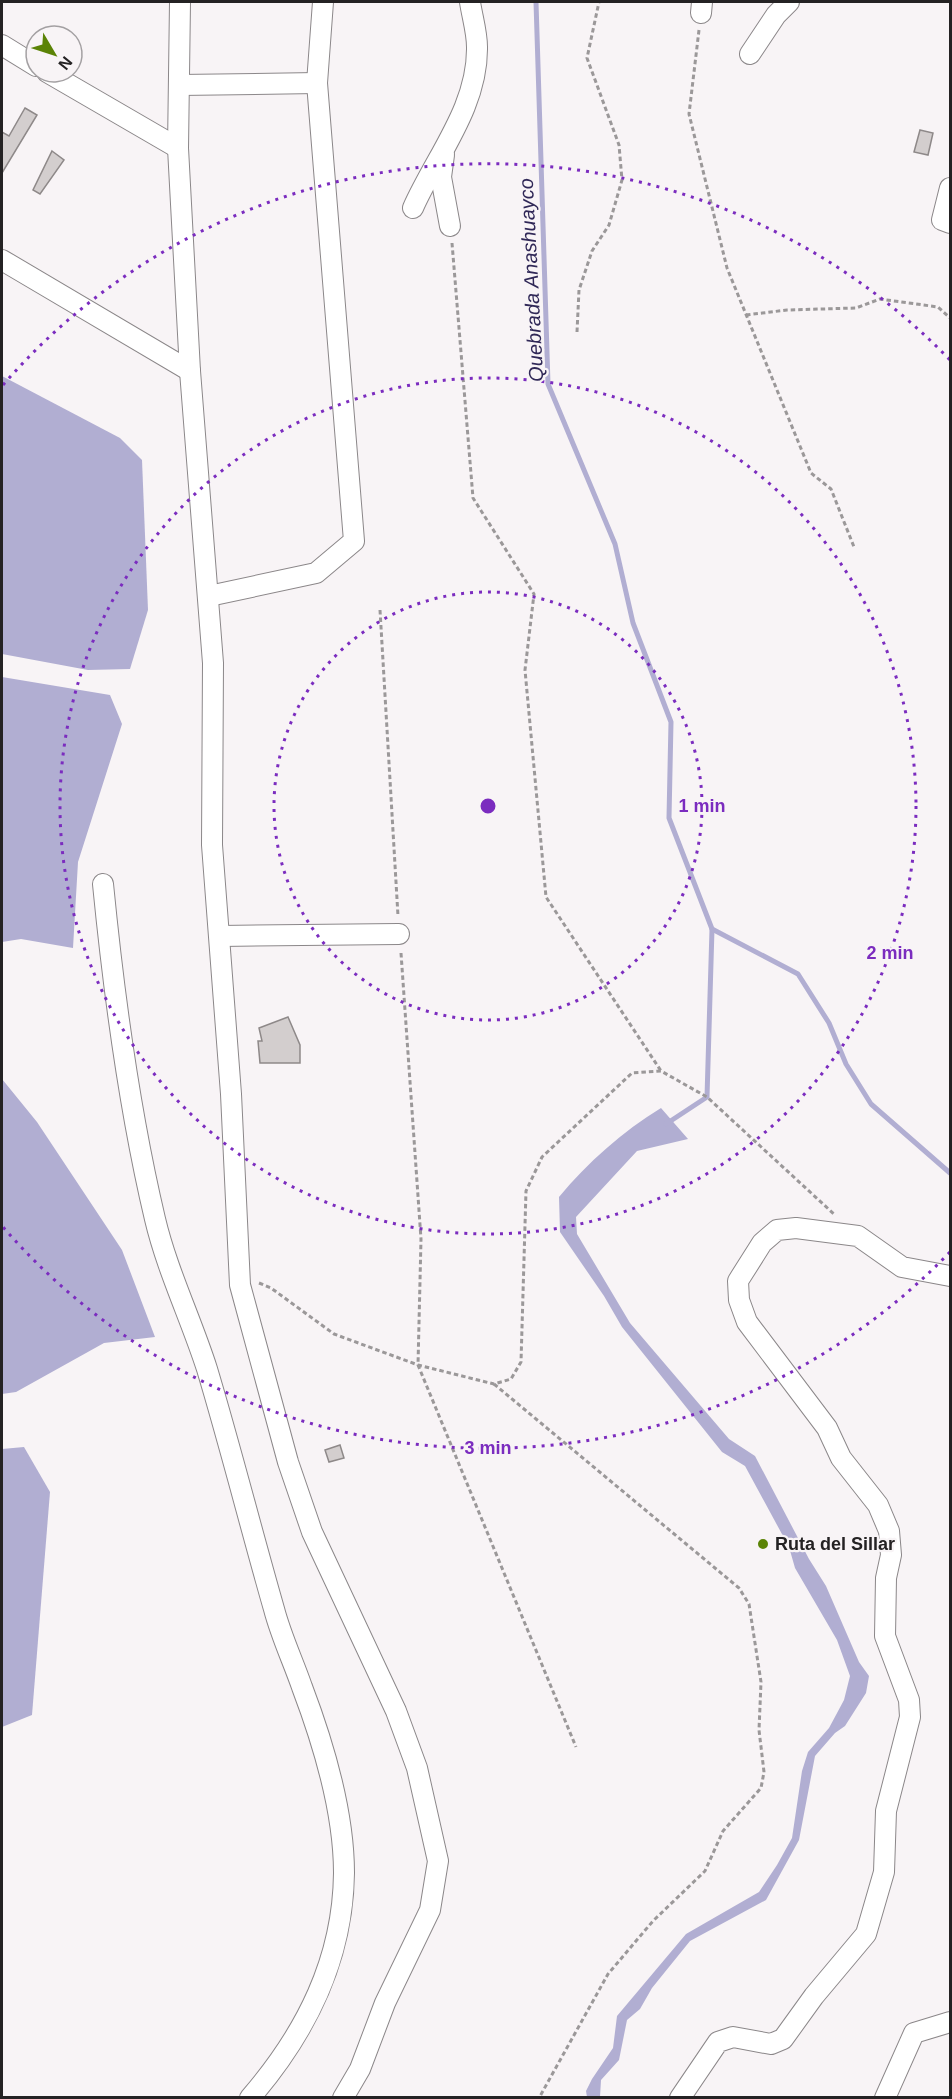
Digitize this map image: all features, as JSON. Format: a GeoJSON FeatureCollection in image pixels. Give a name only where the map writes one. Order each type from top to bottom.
{"type":"FeatureCollection","features":[{"type":"Feature","properties":{"kind":"street"},"geometry":{"type":"LineString","coordinates":[[180,2],[178,148],[190,371],[213,663],[212,844],[220,936],[240,1285],[288,1462],[312,1532],[396,1711],[417,1767],[438,1861],[430,1910],[385,2003],[360,2069],[343,2097]]}},
{"type":"Feature","properties":{"kind":"street"},"geometry":{"type":"LineString","coordinates":[[209,596],[316,573],[354,541],[317,83],[323,2]]}},
{"type":"Feature","properties":{"kind":"street"},"geometry":{"type":"LineString","coordinates":[[413,208],[461,117],[472,82],[477,47],[470,2]]}},
{"type":"Feature","properties":{"kind":"street"},"geometry":{"type":"LineString","coordinates":[[750,54],[776,15],[789,2]]}},
{"type":"Feature","properties":{"kind":"street"},"geometry":{"type":"LineString","coordinates":[[2,45],[24,59]]}},
{"type":"Feature","properties":{"kind":"street"},"geometry":{"type":"LineString","coordinates":[[179,85],[317,83]]}},
{"type":"Feature","properties":{"kind":"street"},"geometry":{"type":"LineString","coordinates":[[68,84],[178,148]]}},
{"type":"Feature","properties":{"kind":"street"},"geometry":{"type":"LineString","coordinates":[[444,149],[441,177],[450,226]]}},
{"type":"Feature","properties":{"kind":"street"},"geometry":{"type":"LineString","coordinates":[[951,188],[942,220],[951,223]]}},
{"type":"Feature","properties":{"kind":"street"},"geometry":{"type":"LineString","coordinates":[[2,260],[190,371]]}},
{"type":"Feature","properties":{"kind":"street"},"geometry":{"type":"LineString","coordinates":[[103,884],[113,986],[156,1222],[207,1369],[274,1614],[304,1692],[334,1789],[343,1836],[344,1875],[340,1916],[326,1977],[301,2031],[250,2097]]}},
{"type":"Feature","properties":{"kind":"street"},"geometry":{"type":"LineString","coordinates":[[220,936],[399,934]]}},
{"type":"Feature","properties":{"kind":"street"},"geometry":{"type":"LineString","coordinates":[[680,2097],[718,2042],[733,2037],[771,2044],[783,2038],[814,1996],[866,1934],[884,1872],[886,1811],[909,1718],[909,1700],[885,1636],[886,1578],[891,1555],[889,1530],[878,1505],[841,1458],[827,1428],[747,1322],[738,1290],[738,1281],[762,1243],[777,1230],[796,1228],[858,1236],[902,1267],[951,1276]]}},
{"type":"Feature","properties":{"kind":"street"},"geometry":{"type":"LineString","coordinates":[[885,2097],[914,2033],[951,2022]]}},
{"type":"Feature","properties":{"kind":"path"},"geometry":{"type":"LineString","coordinates":[[577,332],[579,290],[592,251],[609,225],[622,180],[619,145],[587,58],[599,2]]}},
{"type":"Feature","properties":{"kind":"path"},"geometry":{"type":"LineString","coordinates":[[701,7],[689,114],[727,268],[811,473],[831,489],[855,547]]}},
{"type":"Feature","properties":{"kind":"path"},"geometry":{"type":"LineString","coordinates":[[450,226],[473,498],[534,594],[525,670],[546,897],[661,1071],[707,1097],[858,1236]]}},
{"type":"Feature","properties":{"kind":"path"},"geometry":{"type":"LineString","coordinates":[[747,315],[787,310],[856,308],[880,299],[938,307],[951,318]]}},
{"type":"Feature","properties":{"kind":"path"},"geometry":{"type":"LineString","coordinates":[[380,610],[399,934],[421,1239],[418,1365],[576,1748]]}},
{"type":"Feature","properties":{"kind":"path"},"geometry":{"type":"LineString","coordinates":[[494,1384],[511,1379],[521,1362],[526,1191],[542,1157],[632,1073],[661,1071]]}},
{"type":"Feature","properties":{"kind":"path"},"geometry":{"type":"LineString","coordinates":[[240,1285],[255,1281],[271,1287],[334,1334],[418,1365],[494,1384],[739,1588],[748,1604],[761,1682],[759,1730],[764,1772],[762,1788],[723,1831],[705,1871],[653,1921],[608,1974],[539,2097]]}},
{"type":"Feature","properties":{"kind":"shaded area"},"geometry":{"type":"Polygon","coordinates":[[[2,376],[120,438],[142,460],[148,610],[130,669],[88,670],[2,654],[2,376]]]}},
{"type":"Feature","properties":{"kind":"shaded area"},"geometry":{"type":"Polygon","coordinates":[[[2,677],[110,695],[122,724],[78,862],[73,948],[21,939],[2,942],[2,677]]]}},
{"type":"Feature","properties":{"kind":"shaded area"},"geometry":{"type":"Polygon","coordinates":[[[2,1079],[37,1122],[122,1250],[155,1337],[104,1343],[16,1392],[2,1394],[2,1079]]]}},
{"type":"Feature","properties":{"kind":"shaded area"},"geometry":{"type":"Polygon","coordinates":[[[661,1108],[688,1139],[637,1151],[576,1217],[577,1234],[630,1323],[729,1439],[755,1456],[809,1559],[826,1586],[859,1662],[869,1676],[866,1693],[845,1726],[835,1733],[815,1756],[799,1840],[766,1900],[690,1941],[652,1988],[640,2009],[627,2020],[619,2060],[601,2080],[600,2097],[587,2097],[586,2091],[592,2079],[613,2048],[617,2016],[686,1934],[759,1892],[777,1865],[792,1838],[802,1771],[808,1752],[829,1728],[844,1700],[850,1676],[837,1640],[795,1568],[789,1547],[745,1466],[722,1452],[622,1327],[604,1296],[560,1232],[559,1197],[606,1148],[661,1108]]]}},
{"type":"Feature","properties":{"kind":"shaded area"},"geometry":{"type":"Polygon","coordinates":[[[24,1447],[50,1492],[32,1715],[2,1727],[2,1449],[24,1447]]]}},
{"type":"Feature","properties":{"kind":"building"},"geometry":{"type":"Polygon","coordinates":[[[25,108],[37,115],[2,173],[2,132],[9,136],[25,108]]]}},
{"type":"Feature","properties":{"kind":"building"},"geometry":{"type":"Polygon","coordinates":[[[920,130],[933,133],[928,155],[914,152],[920,130]]]}},
{"type":"Feature","properties":{"kind":"building"},"geometry":{"type":"Polygon","coordinates":[[[52,151],[64,160],[40,194],[33,190],[52,151]]]}},
{"type":"Feature","properties":{"kind":"building"},"geometry":{"type":"Polygon","coordinates":[[[288,1017],[300,1045],[300,1063],[260,1063],[258,1041],[262,1041],[259,1028],[288,1017]]]}},
{"type":"Feature","properties":{"kind":"building"},"geometry":{"type":"Polygon","coordinates":[[[340,1445],[344,1458],[329,1462],[325,1450],[340,1445]]]}},
{"type":"Feature","properties":{"kind":"waterway","name":"Quebrada Anashuayco"},"geometry":{"type":"LineString","coordinates":[[536,2],[548,384],[615,544],[633,623],[671,722],[669,818],[712,929],[707,1097],[666,1124]]}},
{"type":"Feature","properties":{"kind":"waterway"},"geometry":{"type":"LineString","coordinates":[[712,929],[798,974],[829,1023],[846,1064],[871,1104],[950,1173]]}},
{"type":"Feature","properties":{"kind":"place","name":"Ruta del Sillar"},"geometry":{"type":"Point","coordinates":[763,1544]}}]}
